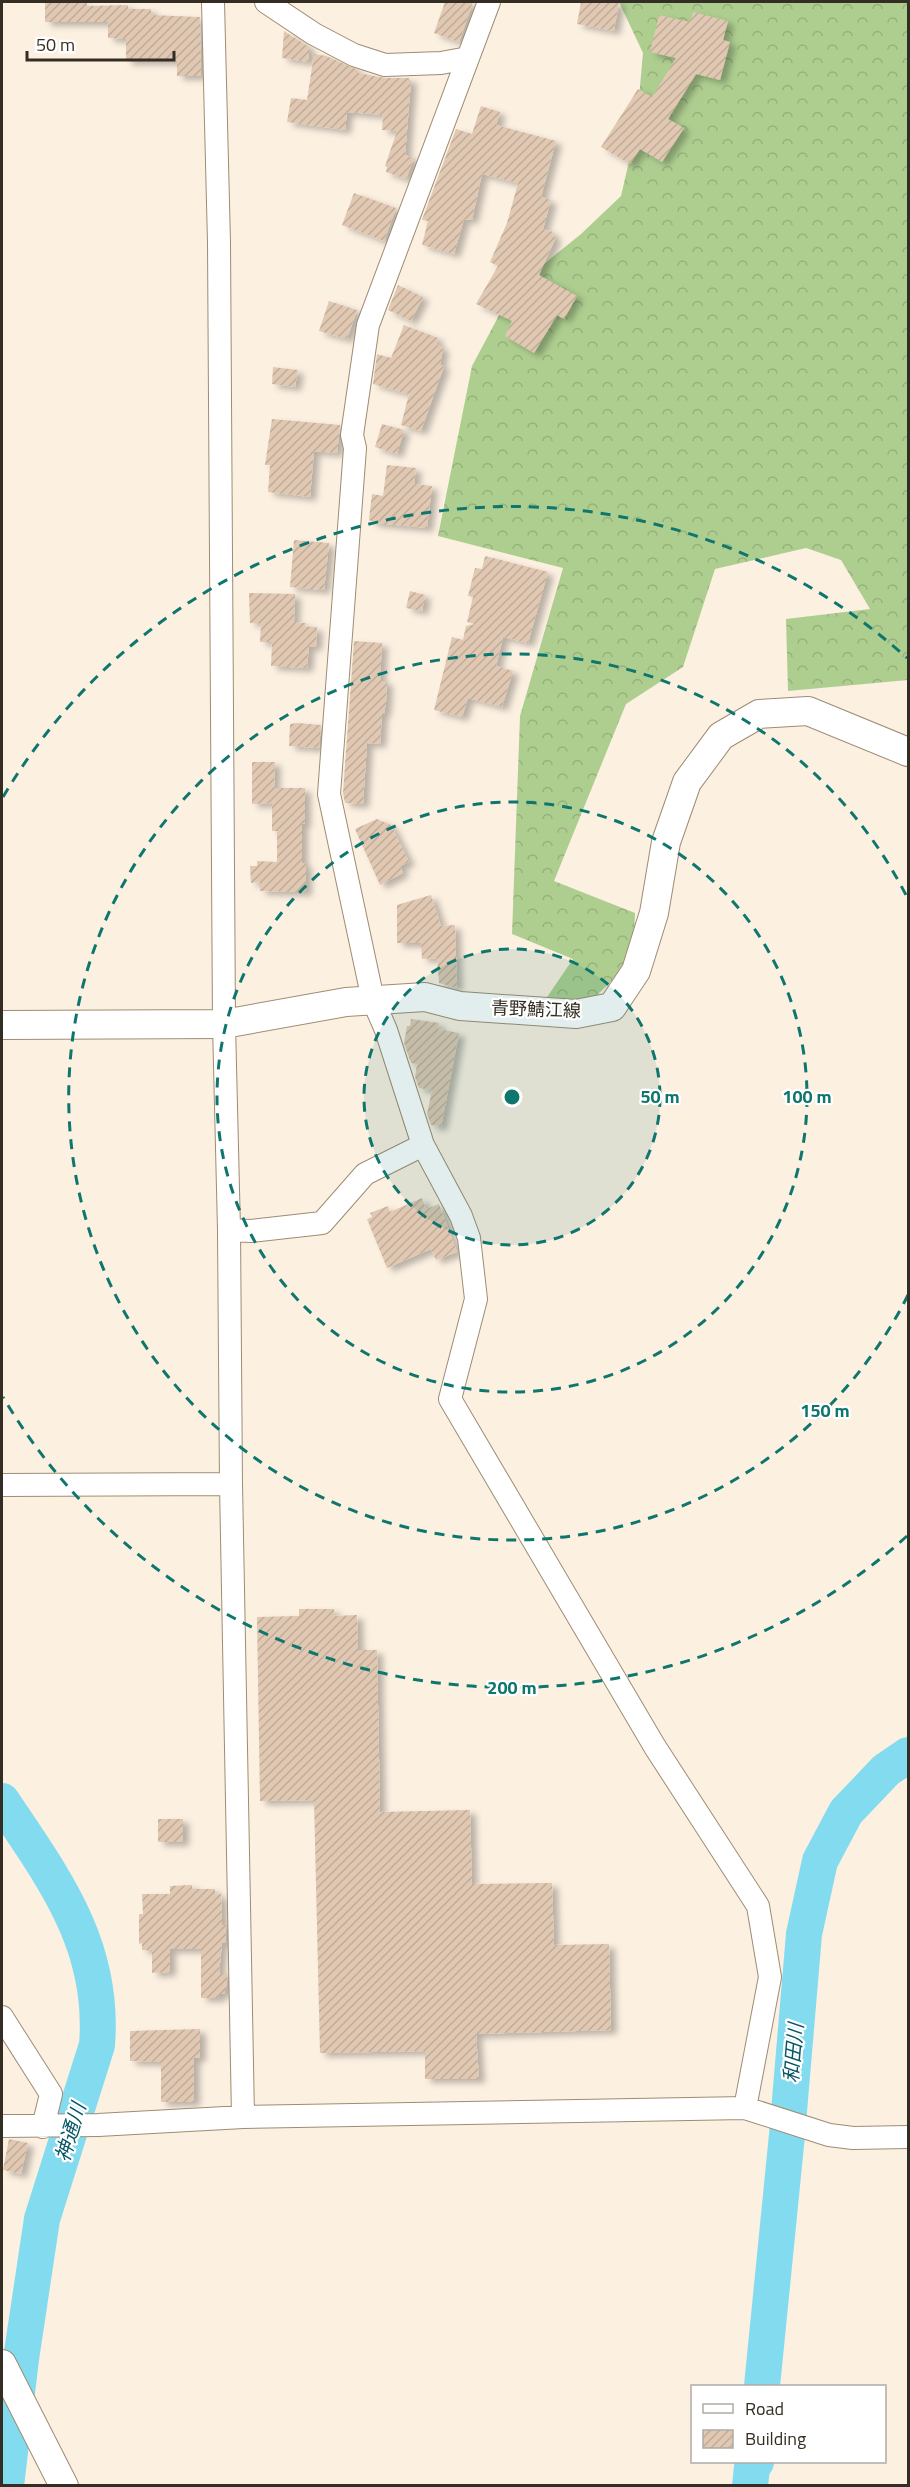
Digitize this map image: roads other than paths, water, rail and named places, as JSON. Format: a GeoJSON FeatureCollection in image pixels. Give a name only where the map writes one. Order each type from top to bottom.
{"type":"FeatureCollection","features":[{"type":"Feature","properties":{"kind":"main road","name":"青野鯖江線"},"geometry":{"type":"LineString","coordinates":[[2,1025],[224,1024],[346,1002],[425,997],[460,1006],[576,1014],[612,1007],[636,970],[654,912],[666,842],[687,782],[721,736],[759,714],[808,711],[909,752]]}},
{"type":"Feature","properties":{"kind":"main road"},"geometry":{"type":"LineString","coordinates":[[2,2364],[64,2486]]}},
{"type":"Feature","properties":{"kind":"street"},"geometry":{"type":"LineString","coordinates":[[213,2],[219,243],[224,1024],[243,2117]]}},
{"type":"Feature","properties":{"kind":"street"},"geometry":{"type":"LineString","coordinates":[[266,2],[314,34],[354,55],[385,65],[441,63],[468,58]]}},
{"type":"Feature","properties":{"kind":"street"},"geometry":{"type":"LineString","coordinates":[[489,2],[368,325],[352,435],[355,448],[329,794],[373,1000],[386,1030],[423,1145],[451,1176],[469,1238],[476,1299],[450,1399],[655,1747],[758,1906],[770,1977],[750,2109]]}},
{"type":"Feature","properties":{"kind":"street"},"geometry":{"type":"LineString","coordinates":[[229,1230],[251,1231],[322,1223],[365,1174],[423,1145]]}},
{"type":"Feature","properties":{"kind":"street"},"geometry":{"type":"LineString","coordinates":[[2,1485],[231,1484]]}},
{"type":"Feature","properties":{"kind":"street"},"geometry":{"type":"LineString","coordinates":[[2,2017],[51,2094],[43,2127]]}},
{"type":"Feature","properties":{"kind":"street"},"geometry":{"type":"LineString","coordinates":[[2,2126],[98,2125],[243,2117],[750,2109],[829,2135],[853,2139],[909,2137]]}},
{"type":"Feature","properties":{"kind":"waterway","name":"和田川"},"geometry":{"type":"LineString","coordinates":[[762,2385],[804,1934],[820,1861],[846,1812],[886,1770],[908,1755]]}},
{"type":"Feature","properties":{"kind":"waterway","name":"神通川"},"geometry":{"type":"LineString","coordinates":[[2,1801],[40,1858],[72,1915],[84,1944],[93,1976],[97,2009],[97,2045],[42,2219],[21,2359],[6,2486]]}},
{"type":"Feature","properties":{"kind":"waterway","name":"和田川"},"geometry":{"type":"LineString","coordinates":[[750,2486],[752,2467],[755,2463]]}}]}
